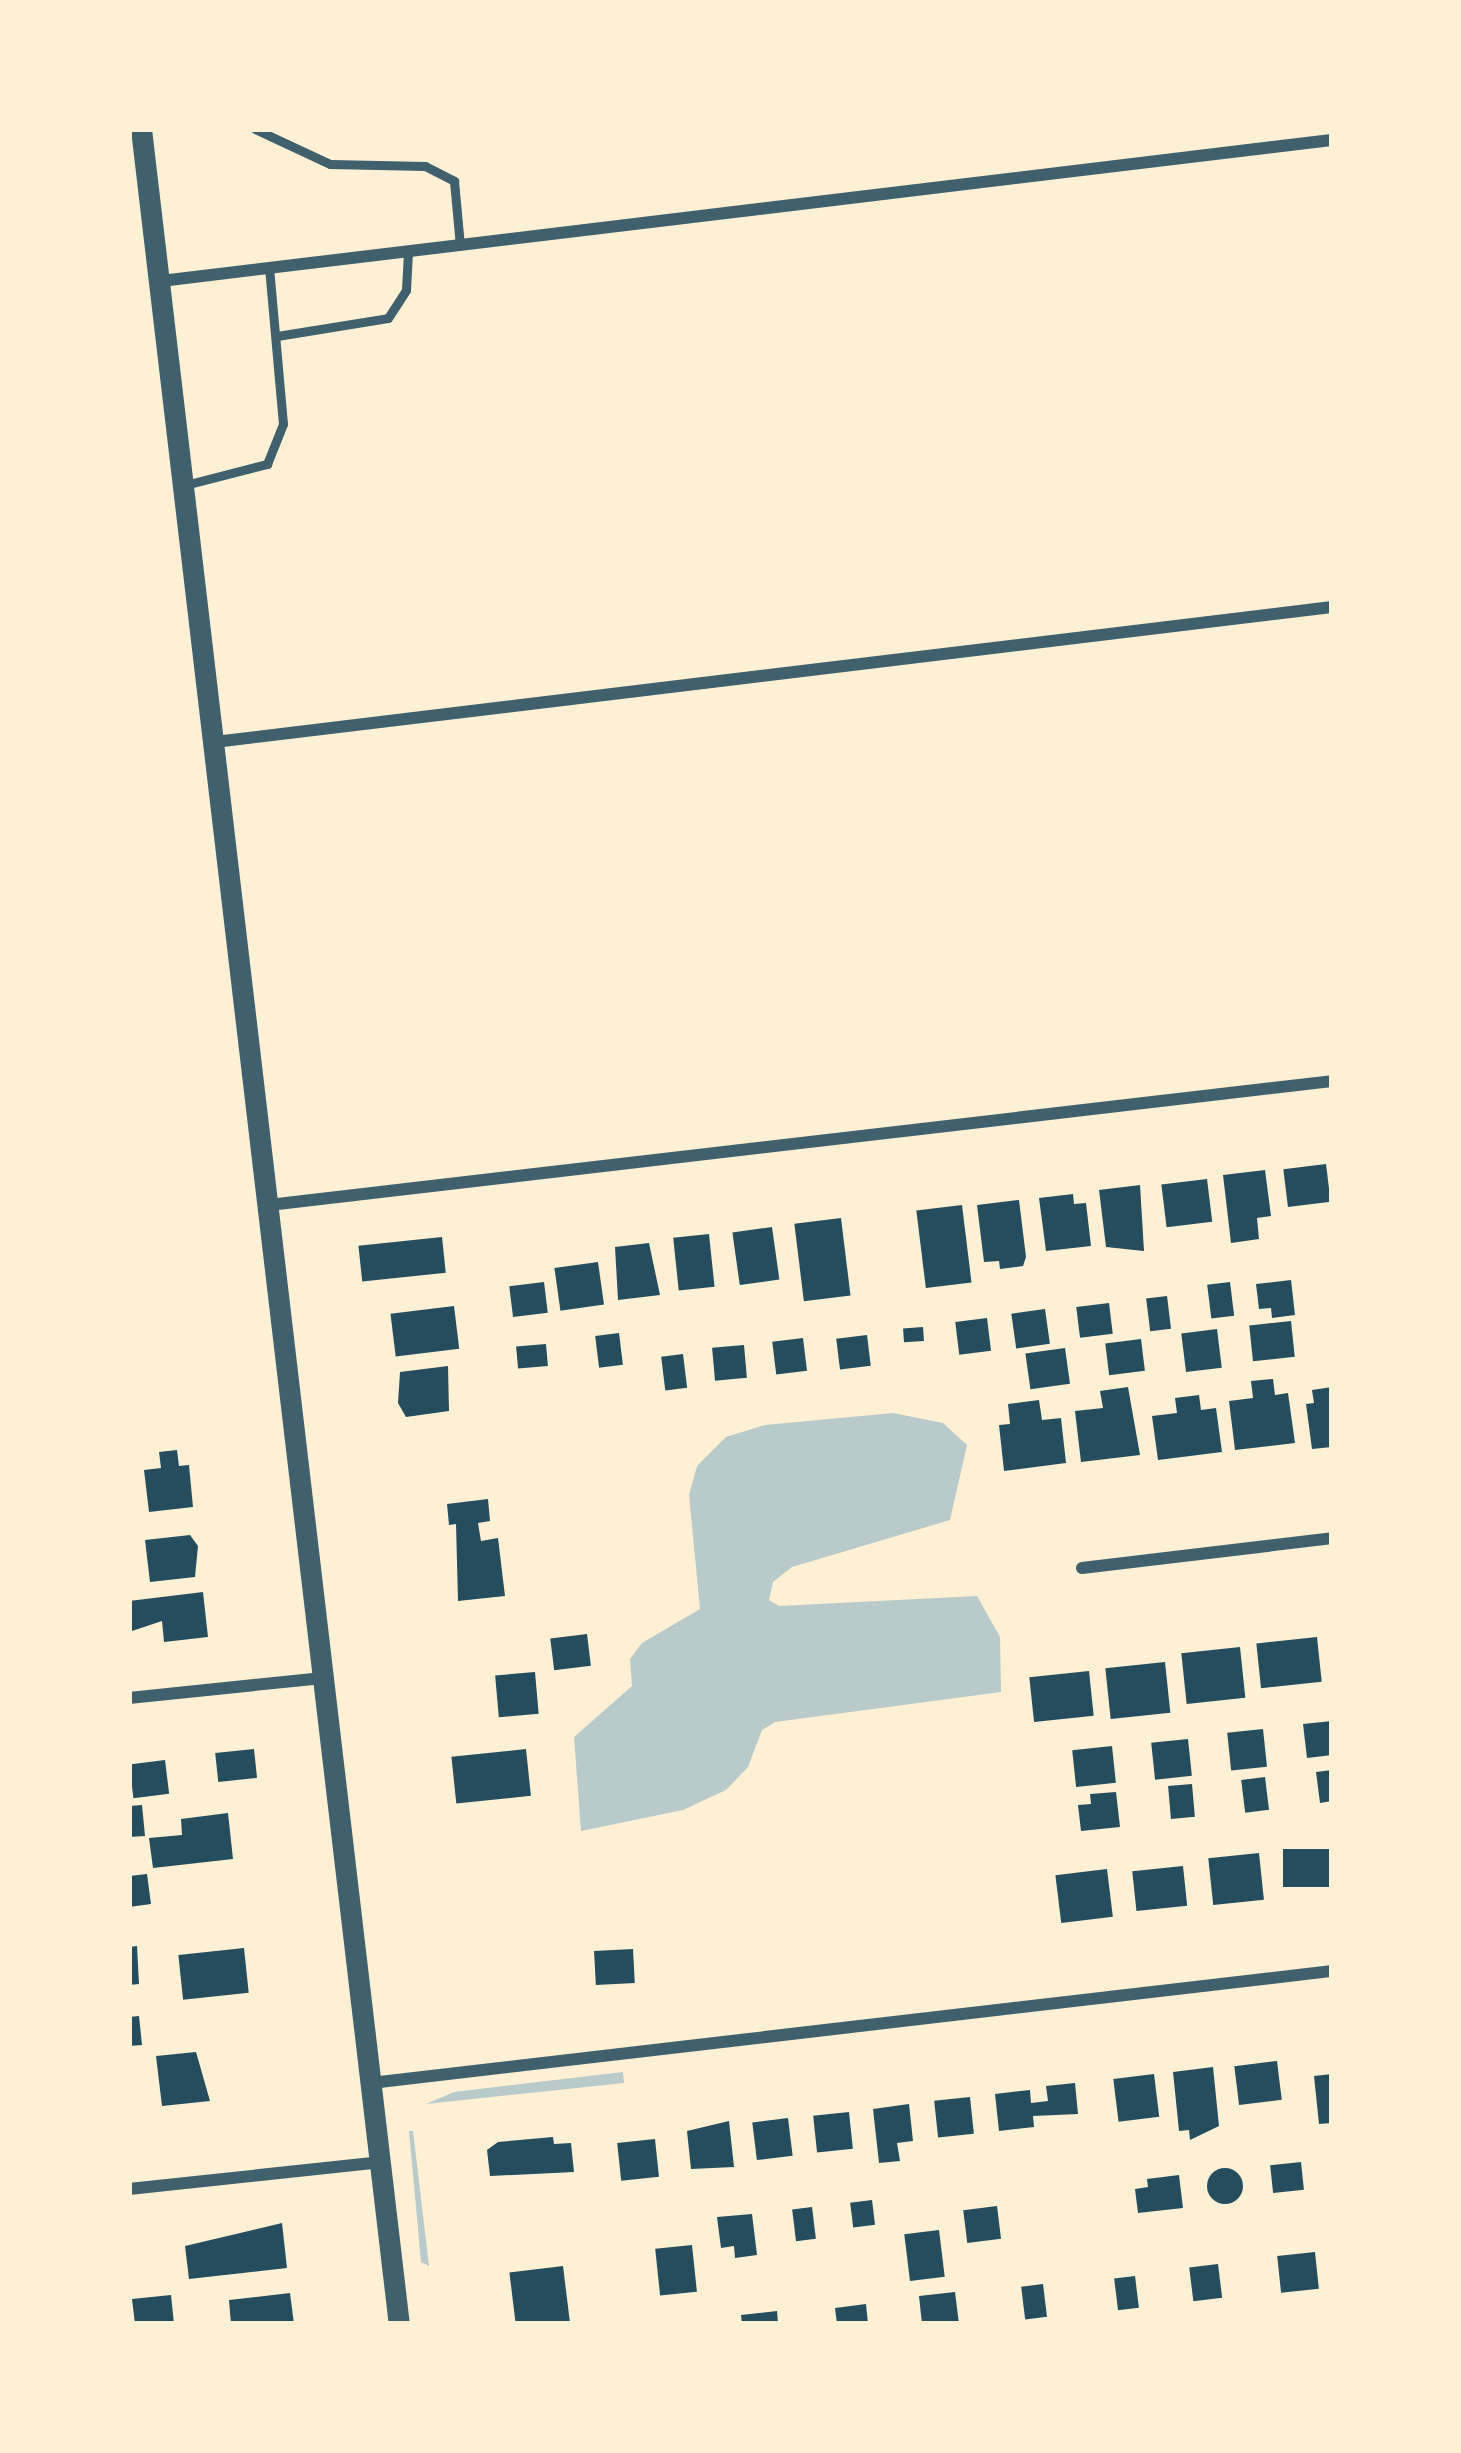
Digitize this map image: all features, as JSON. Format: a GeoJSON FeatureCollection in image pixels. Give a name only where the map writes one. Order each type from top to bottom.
{"type":"FeatureCollection","features":[{"type":"Feature","properties":{"kind":"street"},"geometry":{"type":"LineString","coordinates":[[141,129],[399,2324]]}},
{"type":"Feature","properties":{"kind":"street"},"geometry":{"type":"LineString","coordinates":[[161,281],[1332,140]]}},
{"type":"Feature","properties":{"kind":"street"},"geometry":{"type":"LineString","coordinates":[[215,742],[1332,607]]}},
{"type":"Feature","properties":{"kind":"street"},"geometry":{"type":"LineString","coordinates":[[268,1204],[1332,1081]]}},
{"type":"Feature","properties":{"kind":"street"},"geometry":{"type":"LineString","coordinates":[[1082,1568],[1332,1538]]}},
{"type":"Feature","properties":{"kind":"street"},"geometry":{"type":"LineString","coordinates":[[129,1698],[323,1678]]}},
{"type":"Feature","properties":{"kind":"street"},"geometry":{"type":"LineString","coordinates":[[370,2083],[1332,1971]]}},
{"type":"Feature","properties":{"kind":"street"},"geometry":{"type":"LineString","coordinates":[[129,2189],[380,2162]]}},
{"type":"Feature","properties":{"kind":"lane"},"geometry":{"type":"LineString","coordinates":[[255,129],[330,164],[425,166],[454,181],[460,246]]}},
{"type":"Feature","properties":{"kind":"lane"},"geometry":{"type":"LineString","coordinates":[[277,336],[388,318],[406,290],[408,253]]}},
{"type":"Feature","properties":{"kind":"lane"},"geometry":{"type":"LineString","coordinates":[[185,484],[267,464],[283,424],[269,268]]}},
{"type":"Feature","properties":{"kind":"shaded area"},"geometry":{"type":"Polygon","coordinates":[[[893,1413],[943,1423],[967,1445],[950,1520],[792,1567],[773,1582],[769,1600],[779,1606],[977,1596],[1000,1637],[1001,1692],[775,1722],[762,1730],[748,1767],[726,1790],[683,1810],[581,1831],[574,1737],[632,1686],[630,1659],[642,1643],[700,1609],[689,1495],[697,1466],[726,1437],[765,1425],[893,1413]]]}},
{"type":"Feature","properties":{"kind":"shaded area"},"geometry":{"type":"Polygon","coordinates":[[[623,2072],[624,2083],[426,2104],[454,2092],[623,2072]]]}},
{"type":"Feature","properties":{"kind":"shaded area"},"geometry":{"type":"Polygon","coordinates":[[[409,2131],[413,2131],[429,2266],[421,2262],[409,2131]]]}},
{"type":"Feature","properties":{"kind":"building"},"geometry":{"type":"Polygon","coordinates":[[[1326,1164],[1331,1202],[1288,1207],[1283,1169],[1326,1164]]]}},
{"type":"Feature","properties":{"kind":"building"},"geometry":{"type":"Polygon","coordinates":[[[1265,1170],[1271,1216],[1257,1218],[1259,1239],[1231,1243],[1223,1175],[1265,1170]]]}},
{"type":"Feature","properties":{"kind":"building"},"geometry":{"type":"Polygon","coordinates":[[[1207,1179],[1212,1222],[1167,1227],[1161,1185],[1207,1179]]]}},
{"type":"Feature","properties":{"kind":"building"},"geometry":{"type":"Polygon","coordinates":[[[1140,1185],[1144,1251],[1106,1247],[1099,1190],[1140,1185]]]}},
{"type":"Feature","properties":{"kind":"building"},"geometry":{"type":"Polygon","coordinates":[[[1073,1194],[1074,1204],[1086,1203],[1091,1246],[1046,1251],[1039,1198],[1073,1194]]]}},
{"type":"Feature","properties":{"kind":"building"},"geometry":{"type":"Polygon","coordinates":[[[1019,1200],[1026,1257],[1023,1266],[1000,1269],[999,1261],[984,1262],[977,1205],[1019,1200]]]}},
{"type":"Feature","properties":{"kind":"building"},"geometry":{"type":"Polygon","coordinates":[[[962,1205],[972,1282],[926,1288],[916,1211],[962,1205]]]}},
{"type":"Feature","properties":{"kind":"building"},"geometry":{"type":"Polygon","coordinates":[[[841,1218],[851,1295],[804,1301],[794,1224],[841,1218]]]}},
{"type":"Feature","properties":{"kind":"building"},"geometry":{"type":"Polygon","coordinates":[[[772,1227],[779,1279],[740,1285],[732,1233],[772,1227]]]}},
{"type":"Feature","properties":{"kind":"building"},"geometry":{"type":"Polygon","coordinates":[[[709,1234],[715,1287],[679,1290],[673,1238],[709,1234]]]}},
{"type":"Feature","properties":{"kind":"building"},"geometry":{"type":"Polygon","coordinates":[[[442,1237],[446,1273],[362,1282],[358,1246],[442,1237]]]}},
{"type":"Feature","properties":{"kind":"building"},"geometry":{"type":"Polygon","coordinates":[[[649,1243],[660,1295],[618,1300],[615,1247],[649,1243]]]}},
{"type":"Feature","properties":{"kind":"building"},"geometry":{"type":"Polygon","coordinates":[[[598,1262],[604,1305],[560,1311],[554,1268],[598,1262]]]}},
{"type":"Feature","properties":{"kind":"building"},"geometry":{"type":"Polygon","coordinates":[[[1291,1280],[1295,1315],[1272,1318],[1271,1308],[1259,1309],[1256,1284],[1291,1280]]]}},
{"type":"Feature","properties":{"kind":"building"},"geometry":{"type":"Polygon","coordinates":[[[544,1282],[548,1313],[513,1317],[509,1286],[544,1282]]]}},
{"type":"Feature","properties":{"kind":"building"},"geometry":{"type":"Polygon","coordinates":[[[1230,1282],[1234,1316],[1211,1319],[1207,1285],[1230,1282]]]}},
{"type":"Feature","properties":{"kind":"building"},"geometry":{"type":"Polygon","coordinates":[[[1167,1296],[1171,1329],[1150,1331],[1146,1299],[1167,1296]]]}},
{"type":"Feature","properties":{"kind":"building"},"geometry":{"type":"Polygon","coordinates":[[[1109,1303],[1113,1334],[1080,1338],[1076,1307],[1109,1303]]]}},
{"type":"Feature","properties":{"kind":"building"},"geometry":{"type":"Polygon","coordinates":[[[454,1306],[459,1349],[396,1356],[390,1314],[454,1306]]]}},
{"type":"Feature","properties":{"kind":"building"},"geometry":{"type":"Polygon","coordinates":[[[1045,1309],[1050,1344],[1016,1348],[1011,1314],[1045,1309]]]}},
{"type":"Feature","properties":{"kind":"building"},"geometry":{"type":"Polygon","coordinates":[[[987,1318],[991,1351],[959,1355],[955,1322],[987,1318]]]}},
{"type":"Feature","properties":{"kind":"building"},"geometry":{"type":"Polygon","coordinates":[[[1291,1321],[1295,1357],[1253,1361],[1249,1325],[1291,1321]]]}},
{"type":"Feature","properties":{"kind":"building"},"geometry":{"type":"Polygon","coordinates":[[[923,1327],[924,1341],[904,1342],[903,1328],[923,1327]]]}},
{"type":"Feature","properties":{"kind":"building"},"geometry":{"type":"Polygon","coordinates":[[[1217,1329],[1222,1368],[1186,1372],[1181,1333],[1217,1329]]]}},
{"type":"Feature","properties":{"kind":"building"},"geometry":{"type":"Polygon","coordinates":[[[619,1333],[623,1365],[599,1368],[595,1336],[619,1333]]]}},
{"type":"Feature","properties":{"kind":"building"},"geometry":{"type":"Polygon","coordinates":[[[867,1335],[871,1366],[840,1370],[836,1339],[867,1335]]]}},
{"type":"Feature","properties":{"kind":"building"},"geometry":{"type":"Polygon","coordinates":[[[803,1338],[807,1371],[776,1375],[772,1342],[803,1338]]]}},
{"type":"Feature","properties":{"kind":"building"},"geometry":{"type":"Polygon","coordinates":[[[1141,1339],[1145,1371],[1109,1375],[1105,1343],[1141,1339]]]}},
{"type":"Feature","properties":{"kind":"building"},"geometry":{"type":"Polygon","coordinates":[[[546,1344],[548,1366],[518,1369],[516,1347],[546,1344]]]}},
{"type":"Feature","properties":{"kind":"building"},"geometry":{"type":"Polygon","coordinates":[[[744,1345],[747,1378],[715,1381],[712,1348],[744,1345]]]}},
{"type":"Feature","properties":{"kind":"building"},"geometry":{"type":"Polygon","coordinates":[[[1065,1348],[1070,1384],[1030,1389],[1025,1354],[1065,1348]]]}},
{"type":"Feature","properties":{"kind":"building"},"geometry":{"type":"Polygon","coordinates":[[[683,1354],[687,1388],[665,1390],[661,1357],[683,1354]]]}},
{"type":"Feature","properties":{"kind":"building"},"geometry":{"type":"Polygon","coordinates":[[[448,1366],[449,1411],[406,1417],[398,1403],[400,1372],[448,1366]]]}},
{"type":"Feature","properties":{"kind":"building"},"geometry":{"type":"Polygon","coordinates":[[[1273,1379],[1275,1395],[1288,1393],[1295,1443],[1235,1450],[1229,1401],[1253,1398],[1251,1381],[1273,1379]]]}},
{"type":"Feature","properties":{"kind":"building"},"geometry":{"type":"Polygon","coordinates":[[[1128,1387],[1140,1455],[1081,1462],[1075,1411],[1103,1408],[1100,1391],[1128,1387]]]}},
{"type":"Feature","properties":{"kind":"building"},"geometry":{"type":"Polygon","coordinates":[[[1332,1387],[1332,1447],[1312,1449],[1306,1404],[1314,1403],[1312,1390],[1332,1387]]]}},
{"type":"Feature","properties":{"kind":"building"},"geometry":{"type":"Polygon","coordinates":[[[1199,1395],[1201,1410],[1216,1408],[1222,1452],[1158,1460],[1152,1416],[1177,1413],[1175,1398],[1199,1395]]]}},
{"type":"Feature","properties":{"kind":"building"},"geometry":{"type":"Polygon","coordinates":[[[1039,1400],[1042,1420],[1061,1418],[1066,1463],[1004,1471],[999,1425],[1010,1424],[1008,1404],[1039,1400]]]}},
{"type":"Feature","properties":{"kind":"building"},"geometry":{"type":"Polygon","coordinates":[[[177,1450],[179,1466],[189,1465],[193,1507],[149,1512],[144,1470],[161,1468],[159,1452],[177,1450]]]}},
{"type":"Feature","properties":{"kind":"building"},"geometry":{"type":"Polygon","coordinates":[[[488,1499],[490,1521],[478,1523],[481,1541],[498,1538],[505,1596],[458,1601],[456,1524],[449,1525],[447,1504],[488,1499]]]}},
{"type":"Feature","properties":{"kind":"building"},"geometry":{"type":"Polygon","coordinates":[[[190,1535],[198,1546],[195,1577],[150,1582],[145,1540],[190,1535]]]}},
{"type":"Feature","properties":{"kind":"building"},"geometry":{"type":"Polygon","coordinates":[[[203,1592],[208,1637],[164,1642],[162,1621],[129,1632],[129,1601],[203,1592]]]}},
{"type":"Feature","properties":{"kind":"building"},"geometry":{"type":"Polygon","coordinates":[[[587,1634],[591,1666],[554,1670],[550,1639],[587,1634]]]}},
{"type":"Feature","properties":{"kind":"building"},"geometry":{"type":"Polygon","coordinates":[[[1317,1637],[1322,1682],[1261,1688],[1256,1643],[1317,1637]]]}},
{"type":"Feature","properties":{"kind":"building"},"geometry":{"type":"Polygon","coordinates":[[[1240,1647],[1245,1698],[1187,1704],[1181,1653],[1240,1647]]]}},
{"type":"Feature","properties":{"kind":"building"},"geometry":{"type":"Polygon","coordinates":[[[1165,1662],[1170,1713],[1111,1719],[1105,1668],[1165,1662]]]}},
{"type":"Feature","properties":{"kind":"building"},"geometry":{"type":"Polygon","coordinates":[[[1089,1671],[1094,1716],[1034,1722],[1029,1677],[1089,1671]]]}},
{"type":"Feature","properties":{"kind":"building"},"geometry":{"type":"Polygon","coordinates":[[[535,1672],[539,1714],[499,1717],[495,1675],[535,1672]]]}},
{"type":"Feature","properties":{"kind":"building"},"geometry":{"type":"Polygon","coordinates":[[[1332,1721],[1332,1755],[1307,1758],[1303,1724],[1332,1721]]]}},
{"type":"Feature","properties":{"kind":"building"},"geometry":{"type":"Polygon","coordinates":[[[1263,1729],[1267,1767],[1231,1771],[1227,1733],[1263,1729]]]}},
{"type":"Feature","properties":{"kind":"building"},"geometry":{"type":"Polygon","coordinates":[[[1188,1739],[1192,1776],[1155,1780],[1151,1743],[1188,1739]]]}},
{"type":"Feature","properties":{"kind":"building"},"geometry":{"type":"Polygon","coordinates":[[[1112,1746],[1116,1783],[1076,1787],[1072,1750],[1112,1746]]]}},
{"type":"Feature","properties":{"kind":"building"},"geometry":{"type":"Polygon","coordinates":[[[254,1749],[257,1778],[218,1782],[215,1753],[254,1749]]]}},
{"type":"Feature","properties":{"kind":"building"},"geometry":{"type":"Polygon","coordinates":[[[526,1749],[531,1796],[456,1804],[451,1757],[526,1749]]]}},
{"type":"Feature","properties":{"kind":"building"},"geometry":{"type":"Polygon","coordinates":[[[165,1760],[169,1794],[133,1798],[129,1764],[165,1760]]]}},
{"type":"Feature","properties":{"kind":"building"},"geometry":{"type":"Polygon","coordinates":[[[1332,1770],[1332,1801],[1320,1803],[1316,1772],[1332,1770]]]}},
{"type":"Feature","properties":{"kind":"building"},"geometry":{"type":"Polygon","coordinates":[[[1265,1777],[1269,1810],[1245,1813],[1241,1780],[1265,1777]]]}},
{"type":"Feature","properties":{"kind":"building"},"geometry":{"type":"Polygon","coordinates":[[[1192,1784],[1195,1817],[1171,1819],[1168,1786],[1192,1784]]]}},
{"type":"Feature","properties":{"kind":"building"},"geometry":{"type":"Polygon","coordinates":[[[1116,1792],[1120,1827],[1081,1831],[1078,1805],[1091,1804],[1090,1794],[1116,1792]]]}},
{"type":"Feature","properties":{"kind":"building"},"geometry":{"type":"Polygon","coordinates":[[[142,1805],[145,1836],[129,1837],[129,1806],[142,1805]]]}},
{"type":"Feature","properties":{"kind":"building"},"geometry":{"type":"Polygon","coordinates":[[[228,1813],[233,1859],[153,1868],[149,1838],[182,1835],[181,1819],[228,1813]]]}},
{"type":"Feature","properties":{"kind":"building"},"geometry":{"type":"Polygon","coordinates":[[[1283,1849],[1332,1849],[1332,1887],[1283,1887],[1283,1849]]]}},
{"type":"Feature","properties":{"kind":"building"},"geometry":{"type":"Polygon","coordinates":[[[1259,1853],[1264,1900],[1213,1905],[1208,1858],[1259,1853]]]}},
{"type":"Feature","properties":{"kind":"building"},"geometry":{"type":"Polygon","coordinates":[[[1183,1866],[1187,1906],[1136,1911],[1132,1871],[1183,1866]]]}},
{"type":"Feature","properties":{"kind":"building"},"geometry":{"type":"Polygon","coordinates":[[[1107,1869],[1113,1917],[1061,1923],[1055,1875],[1107,1869]]]}},
{"type":"Feature","properties":{"kind":"building"},"geometry":{"type":"Polygon","coordinates":[[[147,1874],[151,1904],[129,1907],[129,1876],[147,1874]]]}},
{"type":"Feature","properties":{"kind":"building"},"geometry":{"type":"Polygon","coordinates":[[[137,1946],[139,1984],[129,1985],[129,1947],[137,1946]]]}},
{"type":"Feature","properties":{"kind":"building"},"geometry":{"type":"Polygon","coordinates":[[[244,1948],[249,1993],[183,2000],[178,1955],[244,1948]]]}},
{"type":"Feature","properties":{"kind":"building"},"geometry":{"type":"Polygon","coordinates":[[[633,1949],[635,1983],[596,1985],[594,1951],[633,1949]]]}},
{"type":"Feature","properties":{"kind":"building"},"geometry":{"type":"Polygon","coordinates":[[[139,2016],[142,2045],[129,2046],[129,2017],[139,2016]]]}},
{"type":"Feature","properties":{"kind":"building"},"geometry":{"type":"Polygon","coordinates":[[[196,2052],[210,2101],[162,2106],[156,2056],[196,2052]]]}},
{"type":"Feature","properties":{"kind":"building"},"geometry":{"type":"Polygon","coordinates":[[[1277,2061],[1282,2100],[1239,2105],[1234,2066],[1277,2061]]]}},
{"type":"Feature","properties":{"kind":"building"},"geometry":{"type":"Polygon","coordinates":[[[1213,2067],[1219,2126],[1190,2140],[1189,2130],[1179,2131],[1173,2072],[1213,2067]]]}},
{"type":"Feature","properties":{"kind":"building"},"geometry":{"type":"Polygon","coordinates":[[[1154,2074],[1159,2117],[1119,2122],[1113,2079],[1154,2074]]]}},
{"type":"Feature","properties":{"kind":"building"},"geometry":{"type":"Polygon","coordinates":[[[1332,2074],[1332,2123],[1319,2124],[1314,2076],[1332,2074]]]}},
{"type":"Feature","properties":{"kind":"building"},"geometry":{"type":"Polygon","coordinates":[[[1075,2083],[1078,2114],[1033,2116],[1034,2127],[999,2131],[995,2094],[1030,2090],[1031,2103],[1048,2101],[1046,2086],[1075,2083]]]}},
{"type":"Feature","properties":{"kind":"building"},"geometry":{"type":"Polygon","coordinates":[[[970,2097],[974,2134],[938,2138],[934,2101],[970,2097]]]}},
{"type":"Feature","properties":{"kind":"building"},"geometry":{"type":"Polygon","coordinates":[[[909,2104],[913,2141],[897,2143],[900,2161],[879,2163],[873,2109],[909,2104]]]}},
{"type":"Feature","properties":{"kind":"building"},"geometry":{"type":"Polygon","coordinates":[[[849,2112],[853,2149],[817,2153],[813,2116],[849,2112]]]}},
{"type":"Feature","properties":{"kind":"building"},"geometry":{"type":"Polygon","coordinates":[[[788,2118],[793,2156],[757,2160],[752,2122],[788,2118]]]}},
{"type":"Feature","properties":{"kind":"building"},"geometry":{"type":"Polygon","coordinates":[[[729,2121],[734,2167],[691,2169],[687,2131],[729,2121]]]}},
{"type":"Feature","properties":{"kind":"building"},"geometry":{"type":"Polygon","coordinates":[[[553,2137],[554,2144],[571,2143],[574,2172],[490,2176],[487,2150],[498,2142],[553,2137]]]}},
{"type":"Feature","properties":{"kind":"building"},"geometry":{"type":"Polygon","coordinates":[[[655,2139],[659,2177],[621,2181],[617,2143],[655,2139]]]}},
{"type":"Feature","properties":{"kind":"building"},"geometry":{"type":"Polygon","coordinates":[[[1301,2162],[1304,2190],[1273,2193],[1270,2165],[1301,2162]]]}},
{"type":"Feature","properties":{"kind":"building"},"geometry":{"type":"Polygon","coordinates":[[[1225,2168],[1238,2173],[1243,2186],[1238,2199],[1225,2204],[1212,2199],[1207,2186],[1212,2173],[1225,2168]]]}},
{"type":"Feature","properties":{"kind":"building"},"geometry":{"type":"Polygon","coordinates":[[[1179,2175],[1183,2208],[1138,2213],[1135,2189],[1148,2187],[1147,2179],[1179,2175]]]}},
{"type":"Feature","properties":{"kind":"building"},"geometry":{"type":"Polygon","coordinates":[[[872,2200],[875,2225],[853,2227],[850,2203],[872,2200]]]}},
{"type":"Feature","properties":{"kind":"building"},"geometry":{"type":"Polygon","coordinates":[[[997,2206],[1001,2239],[967,2243],[963,2210],[997,2206]]]}},
{"type":"Feature","properties":{"kind":"building"},"geometry":{"type":"Polygon","coordinates":[[[812,2207],[816,2239],[796,2241],[792,2209],[812,2207]]]}},
{"type":"Feature","properties":{"kind":"building"},"geometry":{"type":"Polygon","coordinates":[[[752,2214],[757,2255],[735,2258],[734,2246],[721,2248],[717,2217],[752,2214]]]}},
{"type":"Feature","properties":{"kind":"building"},"geometry":{"type":"Polygon","coordinates":[[[282,2223],[287,2268],[189,2279],[185,2246],[282,2223]]]}},
{"type":"Feature","properties":{"kind":"building"},"geometry":{"type":"Polygon","coordinates":[[[939,2230],[945,2277],[910,2281],[904,2234],[939,2230]]]}},
{"type":"Feature","properties":{"kind":"building"},"geometry":{"type":"Polygon","coordinates":[[[692,2245],[697,2292],[660,2296],[655,2249],[692,2245]]]}},
{"type":"Feature","properties":{"kind":"building"},"geometry":{"type":"Polygon","coordinates":[[[1315,2252],[1319,2289],[1281,2293],[1277,2256],[1315,2252]]]}},
{"type":"Feature","properties":{"kind":"building"},"geometry":{"type":"Polygon","coordinates":[[[1218,2264],[1222,2298],[1193,2301],[1189,2268],[1218,2264]]]}},
{"type":"Feature","properties":{"kind":"building"},"geometry":{"type":"Polygon","coordinates":[[[563,2266],[570,2324],[516,2324],[509,2273],[563,2266]]]}},
{"type":"Feature","properties":{"kind":"building"},"geometry":{"type":"Polygon","coordinates":[[[1135,2276],[1139,2308],[1118,2310],[1114,2279],[1135,2276]]]}},
{"type":"Feature","properties":{"kind":"building"},"geometry":{"type":"Polygon","coordinates":[[[1043,2284],[1047,2317],[1025,2319],[1021,2287],[1043,2284]]]}},
{"type":"Feature","properties":{"kind":"building"},"geometry":{"type":"Polygon","coordinates":[[[955,2292],[959,2324],[922,2324],[919,2296],[955,2292]]]}},
{"type":"Feature","properties":{"kind":"building"},"geometry":{"type":"Polygon","coordinates":[[[290,2293],[294,2324],[231,2324],[229,2300],[290,2293]]]}},
{"type":"Feature","properties":{"kind":"building"},"geometry":{"type":"Polygon","coordinates":[[[171,2295],[174,2324],[135,2324],[132,2299],[171,2295]]]}},
{"type":"Feature","properties":{"kind":"building"},"geometry":{"type":"Polygon","coordinates":[[[866,2304],[868,2324],[837,2324],[835,2308],[866,2304]]]}},
{"type":"Feature","properties":{"kind":"building"},"geometry":{"type":"Polygon","coordinates":[[[777,2311],[778,2324],[742,2324],[741,2315],[777,2311]]]}}]}
